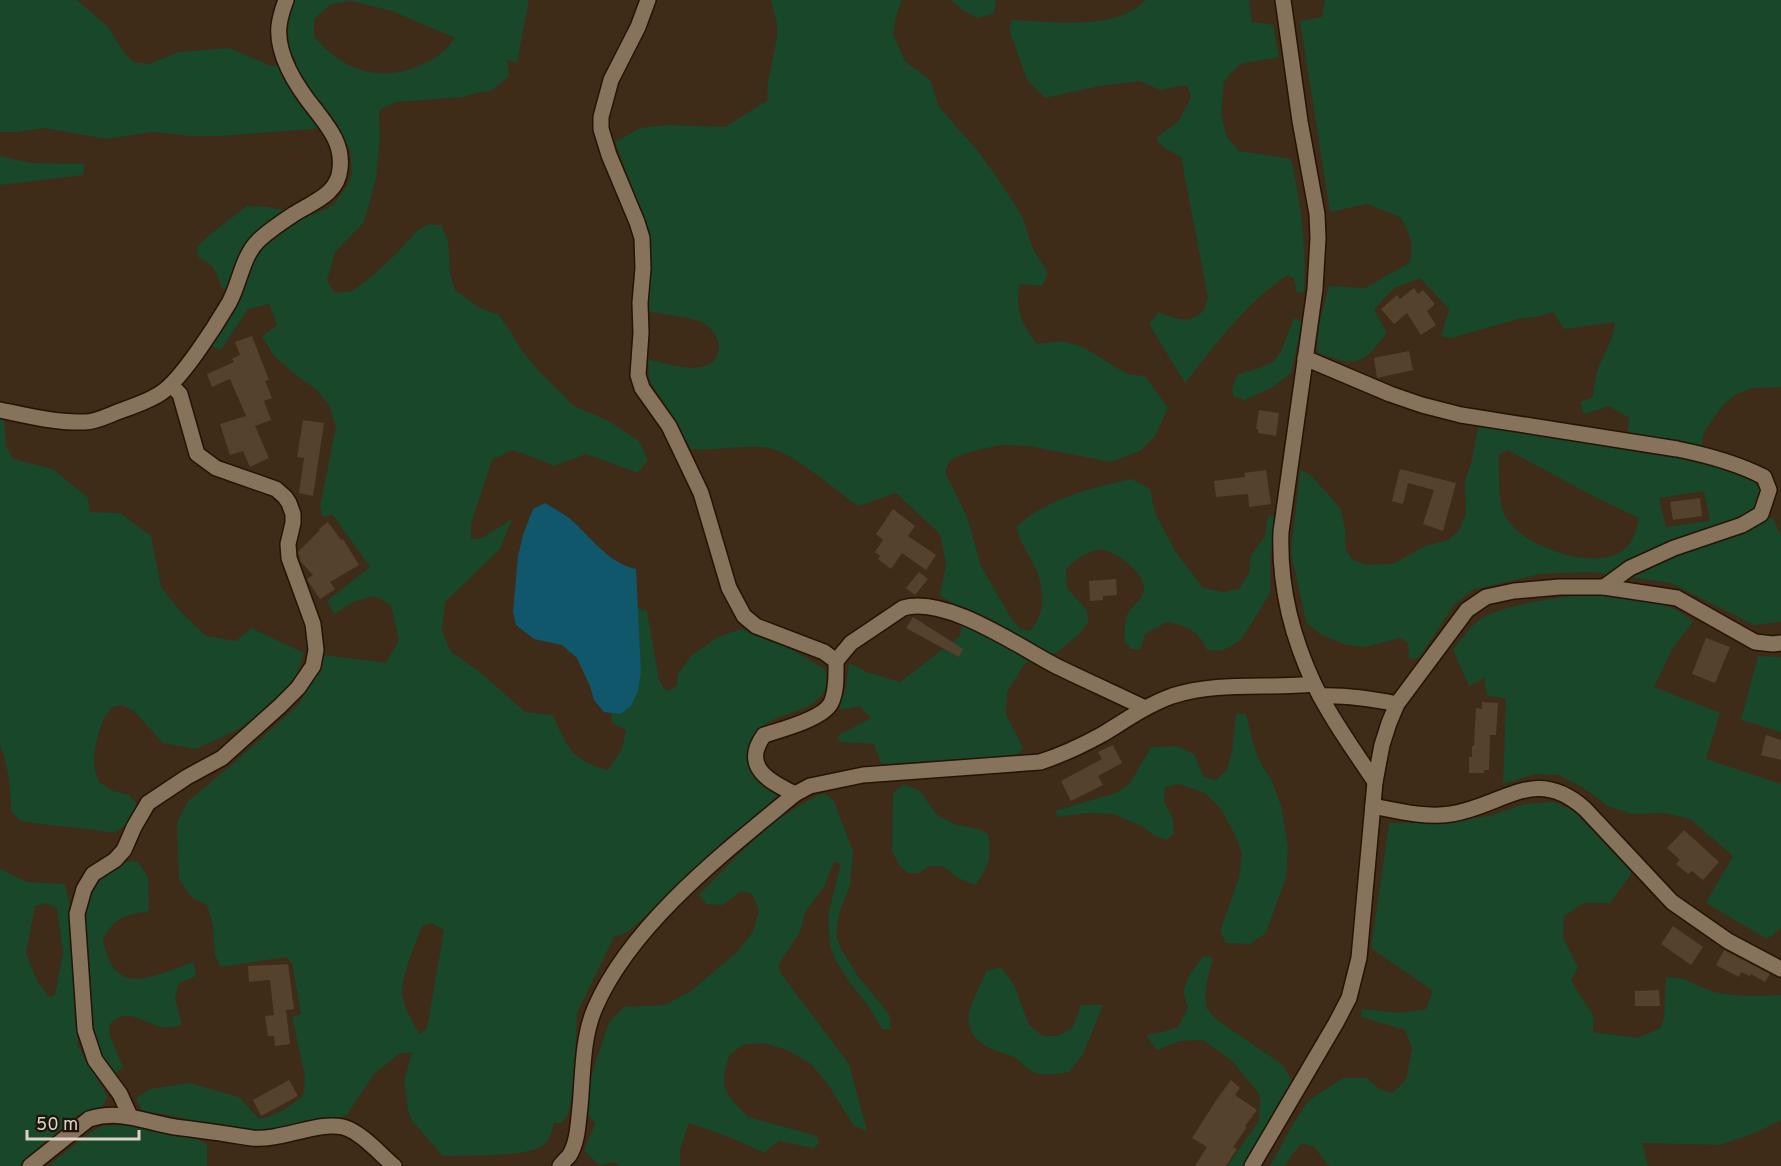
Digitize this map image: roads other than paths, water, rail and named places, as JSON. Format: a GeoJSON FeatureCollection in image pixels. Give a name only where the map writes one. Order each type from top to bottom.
{"type":"FeatureCollection","features":[{"type":"Feature","properties":{"kind":"street"},"geometry":{"type":"LineString","coordinates":[[0,410],[35,418],[88,422],[144,402],[162,393],[201,347],[230,302],[244,263],[256,242],[291,216],[327,195],[336,184],[340,170],[340,158],[334,135],[289,70],[281,45],[279,28],[286,0]]}},
{"type":"Feature","properties":{"kind":"street"},"geometry":{"type":"LineString","coordinates":[[648,0],[638,27],[611,80],[601,117],[601,129],[609,155],[642,238],[643,268],[638,375],[642,388],[669,426],[701,493],[729,588],[744,616],[756,626],[824,652],[836,661]]}},
{"type":"Feature","properties":{"kind":"street"},"geometry":{"type":"LineString","coordinates":[[1283,0],[1300,121],[1317,214],[1317,263],[1289,466],[1280,560],[1291,621],[1317,690],[1375,782]]}},
{"type":"Feature","properties":{"kind":"street"},"geometry":{"type":"LineString","coordinates":[[1305,358],[1422,405],[1461,415],[1677,449],[1730,463],[1764,477],[1769,490],[1761,514],[1742,525],[1674,548],[1630,568],[1604,587]]}},
{"type":"Feature","properties":{"kind":"street"},"geometry":{"type":"LineString","coordinates":[[130,1116],[120,1094],[95,1060],[86,1030],[77,914],[84,889],[93,874],[115,860],[124,850],[148,803],[187,777],[222,758],[280,706],[298,688],[313,666],[316,650],[313,624],[289,558],[288,544],[294,514],[289,503],[276,489],[216,468],[197,454],[180,394],[171,385]]}},
{"type":"Feature","properties":{"kind":"street"},"geometry":{"type":"LineString","coordinates":[[1252,1166],[1336,1023],[1348,998],[1359,958],[1375,782],[1382,746],[1397,704],[1467,610],[1486,597],[1514,591],[1560,587],[1604,587],[1677,598],[1755,642],[1781,643]]}},
{"type":"Feature","properties":{"kind":"street"},"geometry":{"type":"LineString","coordinates":[[795,794],[777,786],[759,770],[755,760],[758,742],[764,735],[814,717],[831,705],[835,689],[836,661],[851,643],[903,608],[910,606],[928,606],[964,617],[1057,666],[1145,708]]}},
{"type":"Feature","properties":{"kind":"street"},"geometry":{"type":"LineString","coordinates":[[560,1166],[569,1156],[578,1130],[586,1040],[594,1010],[609,981],[646,929],[669,905],[721,856],[795,794],[820,783],[863,775],[1040,762],[1092,740],[1145,708],[1196,689],[1287,687],[1397,704]]}},
{"type":"Feature","properties":{"kind":"street"},"geometry":{"type":"LineString","coordinates":[[1373,806],[1432,814],[1450,814],[1467,811],[1526,789],[1541,788],[1557,791],[1573,798],[1585,808],[1672,902],[1728,941],[1781,969]]}},
{"type":"Feature","properties":{"kind":"street"},"geometry":{"type":"LineString","coordinates":[[30,1166],[89,1119],[108,1114],[256,1138],[274,1137],[329,1126],[345,1127],[360,1136],[394,1166]]}},
{"type":"Feature","properties":{"kind":"water"},"geometry":{"type":"Polygon","coordinates":[[[545,503],[569,518],[608,555],[636,569],[641,672],[638,691],[631,706],[620,714],[604,712],[594,700],[577,658],[562,645],[534,639],[516,625],[513,612],[518,556],[533,509],[545,503]]]}}]}
